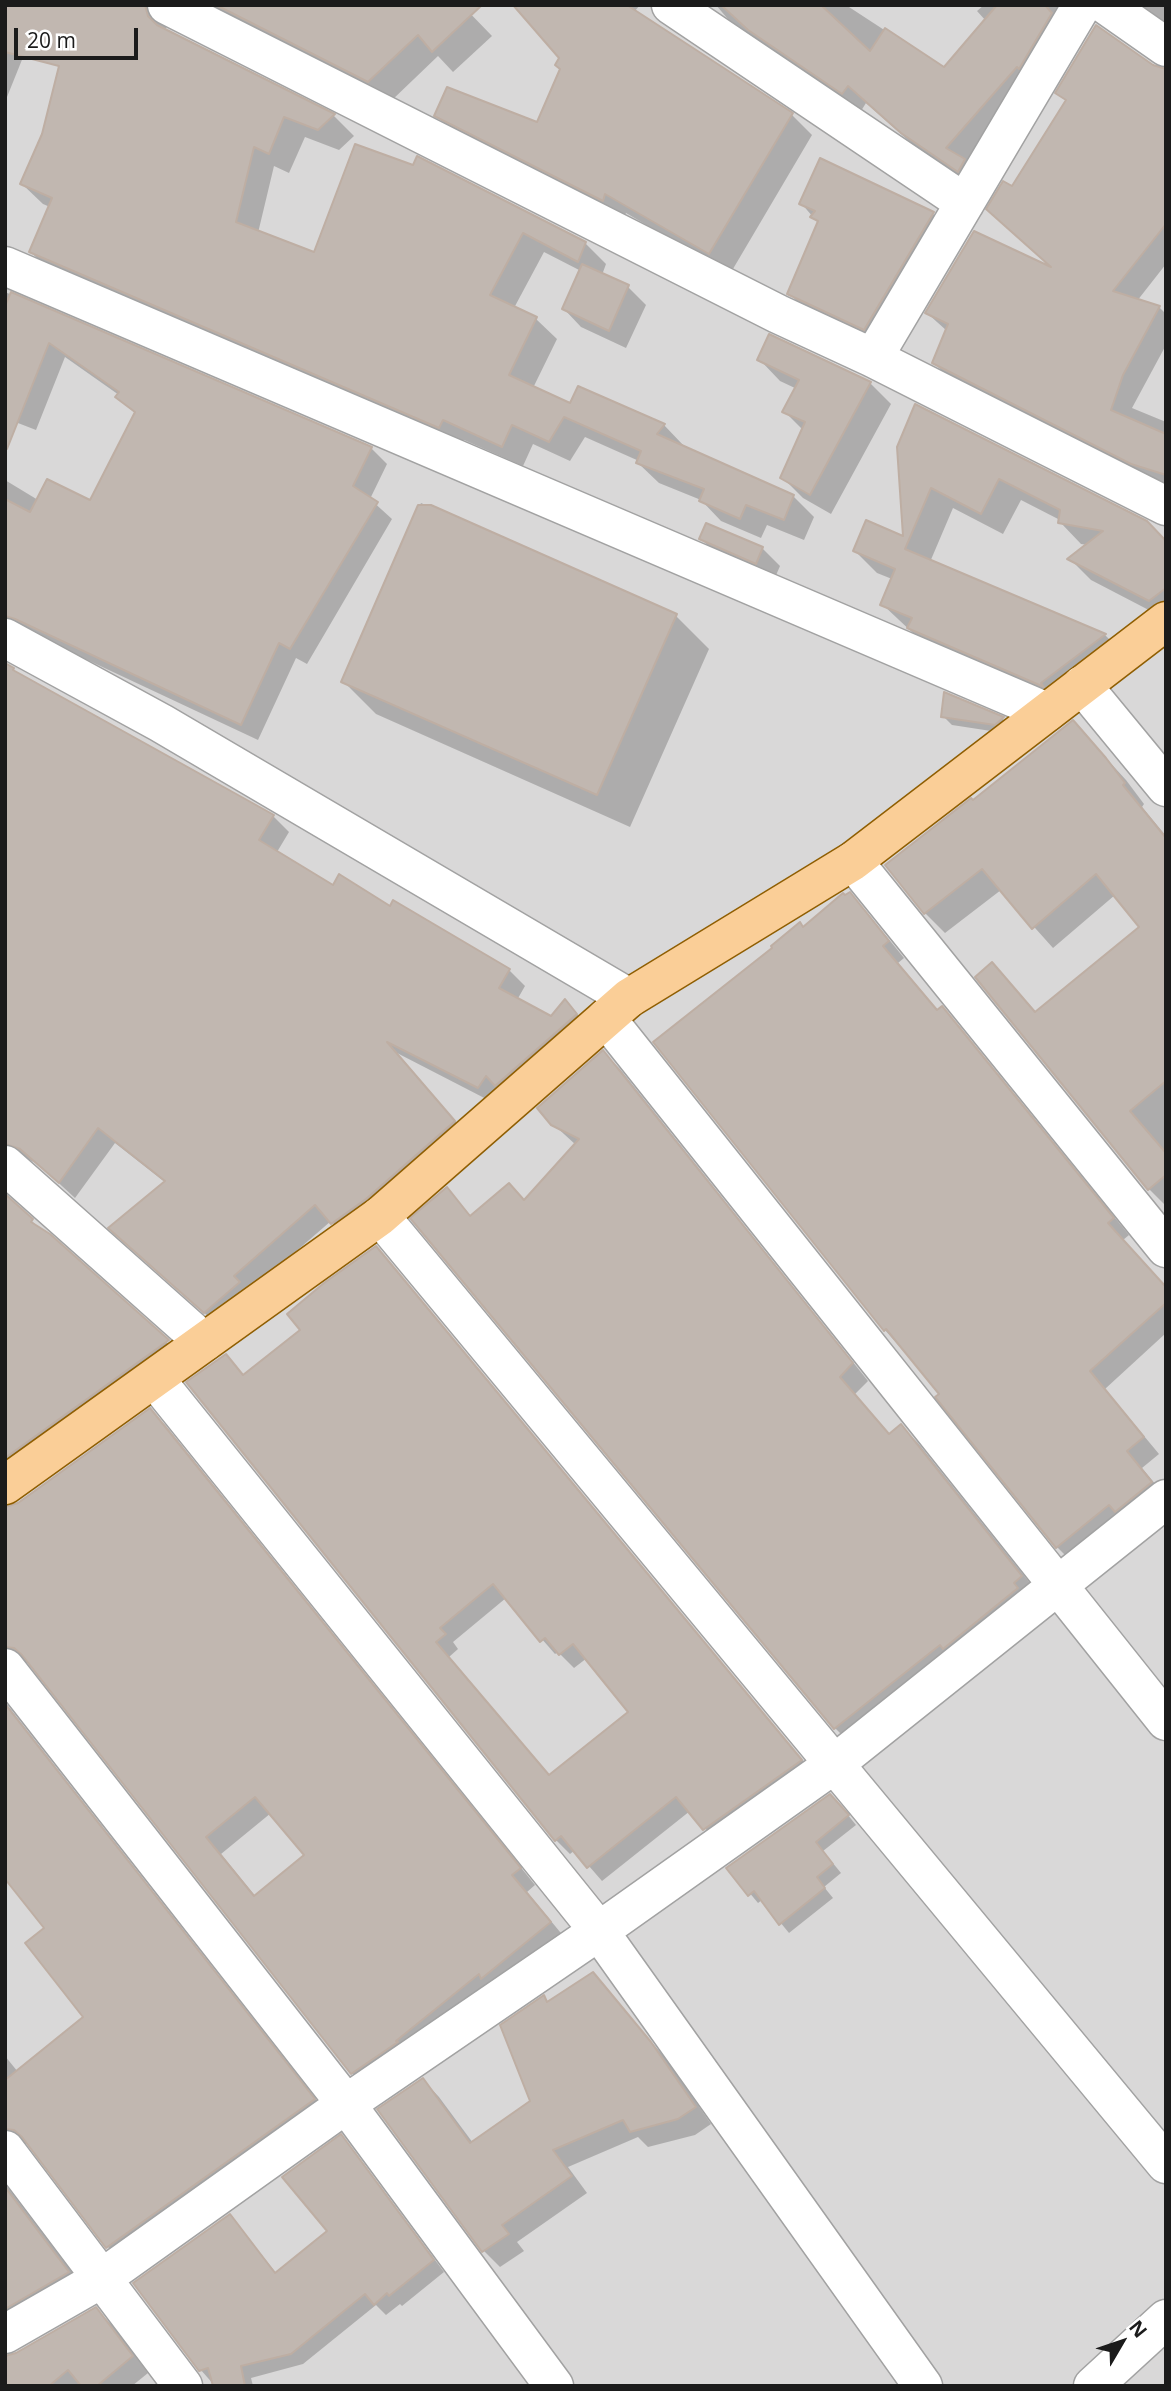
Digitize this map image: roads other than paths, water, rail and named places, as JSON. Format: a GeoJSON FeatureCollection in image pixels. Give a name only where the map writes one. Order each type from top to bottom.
{"type":"FeatureCollection","features":[{"type":"Feature","properties":{"kind":"main road"},"geometry":{"type":"LineString","coordinates":[[5,1485],[380,1216],[618,1008],[853,860],[1166,621]]}},
{"type":"Feature","properties":{"kind":"street"},"geometry":{"type":"LineString","coordinates":[[167,5],[778,314],[873,358],[1166,506]]}},
{"type":"Feature","properties":{"kind":"street"},"geometry":{"type":"LineString","coordinates":[[671,5],[965,202]]}},
{"type":"Feature","properties":{"kind":"street"},"geometry":{"type":"LineString","coordinates":[[873,358],[1082,5]]}},
{"type":"Feature","properties":{"kind":"street"},"geometry":{"type":"LineString","coordinates":[[1106,5],[1166,47]]}},
{"type":"Feature","properties":{"kind":"street"},"geometry":{"type":"LineString","coordinates":[[5,266],[1047,712]]}},
{"type":"Feature","properties":{"kind":"street"},"geometry":{"type":"LineString","coordinates":[[5,638],[161,723],[618,1008],[1058,1586],[1166,1721]]}},
{"type":"Feature","properties":{"kind":"street"},"geometry":{"type":"LineString","coordinates":[[1082,685],[1166,787]]}},
{"type":"Feature","properties":{"kind":"street"},"geometry":{"type":"LineString","coordinates":[[853,860],[1166,1248]]}},
{"type":"Feature","properties":{"kind":"street"},"geometry":{"type":"LineString","coordinates":[[5,1165],[204,1342]]}},
{"type":"Feature","properties":{"kind":"street"},"geometry":{"type":"LineString","coordinates":[[380,1216],[1166,2164]]}},
{"type":"Feature","properties":{"kind":"street"},"geometry":{"type":"LineString","coordinates":[[155,1379],[599,1931],[923,2386]]}},
{"type":"Feature","properties":{"kind":"street"},"geometry":{"type":"LineString","coordinates":[[5,2334],[101,2279],[346,2104],[599,1931],[833,1765],[1166,1500]]}},
{"type":"Feature","properties":{"kind":"street"},"geometry":{"type":"LineString","coordinates":[[5,1668],[346,2104],[554,2386]]}},
{"type":"Feature","properties":{"kind":"street"},"geometry":{"type":"LineString","coordinates":[[5,2150],[183,2386]]}},
{"type":"Feature","properties":{"kind":"street"},"geometry":{"type":"LineString","coordinates":[[1093,2386],[1166,2319]]}}]}
